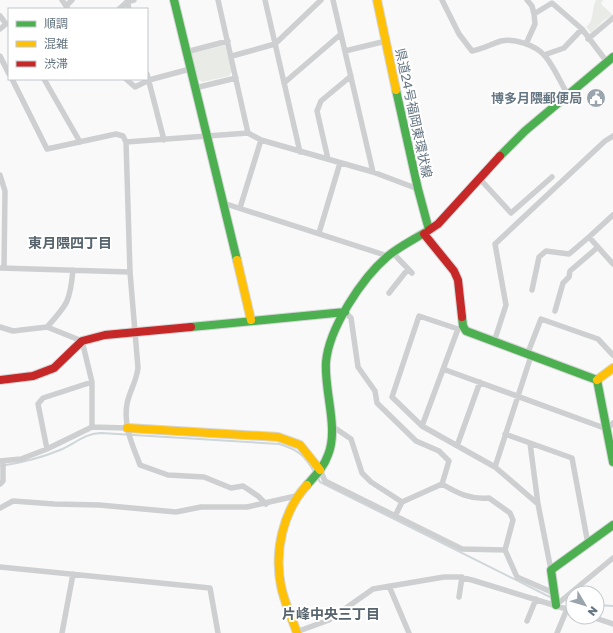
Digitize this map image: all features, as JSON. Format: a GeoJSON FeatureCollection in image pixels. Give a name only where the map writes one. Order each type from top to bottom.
{"type":"FeatureCollection","features":[{"type":"Feature","properties":{"kind":"street"},"geometry":{"type":"LineString","coordinates":[[62,0],[67,7],[72,0]]}},
{"type":"Feature","properties":{"kind":"street"},"geometry":{"type":"LineString","coordinates":[[127,1],[134,0]]}},
{"type":"Feature","properties":{"kind":"street"},"geometry":{"type":"LineString","coordinates":[[174,0],[251,320]]}},
{"type":"Feature","properties":{"kind":"street"},"geometry":{"type":"LineString","coordinates":[[218,0],[232,56],[248,133]]}},
{"type":"Feature","properties":{"kind":"street"},"geometry":{"type":"LineString","coordinates":[[232,56],[275,44],[322,0]]}},
{"type":"Feature","properties":{"kind":"street"},"geometry":{"type":"LineString","coordinates":[[333,0],[373,172]]}},
{"type":"Feature","properties":{"kind":"street","name":"県道24号福岡東環状線"},"geometry":{"type":"LineString","coordinates":[[377,0],[426,232]]}},
{"type":"Feature","properties":{"kind":"street"},"geometry":{"type":"LineString","coordinates":[[442,0],[449,11],[459,34],[472,51],[485,48],[502,41],[512,41],[526,44],[544,54],[568,95]]}},
{"type":"Feature","properties":{"kind":"street"},"geometry":{"type":"LineString","coordinates":[[526,44],[535,24],[532,6],[527,0]]}},
{"type":"Feature","properties":{"kind":"street"},"geometry":{"type":"LineString","coordinates":[[266,1],[300,152]]}},
{"type":"Feature","properties":{"kind":"street"},"geometry":{"type":"LineString","coordinates":[[534,14],[552,3],[582,29],[588,38],[610,59],[525,131],[479,178],[438,224],[390,254],[375,267],[345,312],[328,351],[326,377],[332,426],[329,451],[320,470],[296,496],[287,513],[279,568],[281,587],[296,632],[329,620],[373,589],[444,577],[462,577],[565,608]]}},
{"type":"Feature","properties":{"kind":"street"},"geometry":{"type":"LineString","coordinates":[[0,16],[7,25],[0,28]]}},
{"type":"Feature","properties":{"kind":"street"},"geometry":{"type":"LineString","coordinates":[[588,38],[613,18]]}},
{"type":"Feature","properties":{"kind":"street"},"geometry":{"type":"LineString","coordinates":[[544,54],[564,48],[582,29]]}},
{"type":"Feature","properties":{"kind":"street"},"geometry":{"type":"LineString","coordinates":[[284,83],[341,34]]}},
{"type":"Feature","properties":{"kind":"street"},"geometry":{"type":"LineString","coordinates":[[186,52],[228,41]]}},
{"type":"Feature","properties":{"kind":"street"},"geometry":{"type":"LineString","coordinates":[[345,51],[386,41]]}},
{"type":"Feature","properties":{"kind":"street"},"geometry":{"type":"LineString","coordinates":[[0,56],[8,72]]}},
{"type":"Feature","properties":{"kind":"street"},"geometry":{"type":"LineString","coordinates":[[164,140],[148,77],[190,69]]}},
{"type":"Feature","properties":{"kind":"street"},"geometry":{"type":"LineString","coordinates":[[328,159],[318,111],[321,101],[351,76]]}},
{"type":"Feature","properties":{"kind":"street"},"geometry":{"type":"LineString","coordinates":[[195,88],[236,78]]}},
{"type":"Feature","properties":{"kind":"street"},"geometry":{"type":"LineString","coordinates":[[13,80],[48,150],[116,134],[123,136],[126,142],[130,272],[138,368],[136,383],[127,405],[127,428],[140,465],[168,475],[204,477],[231,488],[243,486],[258,496],[266,504]]}},
{"type":"Feature","properties":{"kind":"street"},"geometry":{"type":"LineString","coordinates":[[45,80],[80,142]]}},
{"type":"Feature","properties":{"kind":"street"},"geometry":{"type":"LineString","coordinates":[[127,80],[135,87],[144,80]]}},
{"type":"Feature","properties":{"kind":"street"},"geometry":{"type":"LineString","coordinates":[[126,142],[248,133],[261,140],[373,172],[418,189]]}},
{"type":"Feature","properties":{"kind":"street"},"geometry":{"type":"LineString","coordinates":[[494,342],[506,305],[495,244],[605,141],[613,136]]}},
{"type":"Feature","properties":{"kind":"street"},"geometry":{"type":"LineString","coordinates":[[240,208],[261,140]]}},
{"type":"Feature","properties":{"kind":"street"},"geometry":{"type":"LineString","coordinates":[[319,233],[340,163]]}},
{"type":"Feature","properties":{"kind":"street"},"geometry":{"type":"LineString","coordinates":[[0,175],[4,190],[2,268],[130,272]]}},
{"type":"Feature","properties":{"kind":"street"},"geometry":{"type":"LineString","coordinates":[[479,178],[511,213],[552,177]]}},
{"type":"Feature","properties":{"kind":"street"},"geometry":{"type":"LineString","coordinates":[[223,203],[390,254],[410,271],[389,293]]}},
{"type":"Feature","properties":{"kind":"street"},"geometry":{"type":"LineString","coordinates":[[532,290],[539,257],[546,251],[569,254],[613,215]]}},
{"type":"Feature","properties":{"kind":"street"},"geometry":{"type":"LineString","coordinates":[[422,426],[460,327],[458,280],[426,232]]}},
{"type":"Feature","properties":{"kind":"street"},"geometry":{"type":"LineString","coordinates":[[589,237],[613,264]]}},
{"type":"Feature","properties":{"kind":"street"},"geometry":{"type":"LineString","coordinates":[[555,312],[563,283],[569,277],[570,271],[598,247]]}},
{"type":"Feature","properties":{"kind":"street"},"geometry":{"type":"LineString","coordinates":[[47,327],[66,306],[71,288],[72,270]]}},
{"type":"Feature","properties":{"kind":"street"},"geometry":{"type":"LineString","coordinates":[[0,380],[33,376],[54,368],[82,341],[106,335],[345,312],[351,318],[358,367],[375,391],[377,403],[416,441],[439,451],[449,461],[442,484],[402,502],[395,516]]}},
{"type":"Feature","properties":{"kind":"street"},"geometry":{"type":"LineString","coordinates":[[538,504],[495,467],[422,426],[392,397],[419,316],[460,327],[529,356],[598,380]]}},
{"type":"Feature","properties":{"kind":"street"},"geometry":{"type":"LineString","coordinates":[[495,467],[541,319],[598,339],[613,355]]}},
{"type":"Feature","properties":{"kind":"street"},"geometry":{"type":"LineString","coordinates":[[0,327],[13,331],[47,327],[82,341]]}},
{"type":"Feature","properties":{"kind":"street"},"geometry":{"type":"LineString","coordinates":[[82,341],[92,382],[92,427]]}},
{"type":"Feature","properties":{"kind":"street"},"geometry":{"type":"LineString","coordinates":[[598,380],[613,368]]}},
{"type":"Feature","properties":{"kind":"street"},"geometry":{"type":"LineString","coordinates":[[443,369],[518,396],[610,426]]}},
{"type":"Feature","properties":{"kind":"street"},"geometry":{"type":"LineString","coordinates":[[598,380],[610,426],[613,462]]}},
{"type":"Feature","properties":{"kind":"street"},"geometry":{"type":"LineString","coordinates":[[47,450],[38,404],[43,398],[92,382]]}},
{"type":"Feature","properties":{"kind":"street"},"geometry":{"type":"LineString","coordinates":[[457,446],[480,382]]}},
{"type":"Feature","properties":{"kind":"street"},"geometry":{"type":"LineString","coordinates":[[332,426],[351,439],[362,473],[371,482],[402,502]]}},
{"type":"Feature","properties":{"kind":"street"},"geometry":{"type":"LineString","coordinates":[[0,484],[3,481],[2,461],[21,459],[47,450],[92,427],[278,437],[300,445],[320,470],[325,481],[462,550],[505,550]]}},
{"type":"Feature","properties":{"kind":"street"},"geometry":{"type":"LineString","coordinates":[[505,434],[572,458],[588,544]]}},
{"type":"Feature","properties":{"kind":"street"},"geometry":{"type":"LineString","coordinates":[[530,443],[538,504],[551,570],[556,605]]}},
{"type":"Feature","properties":{"kind":"street"},"geometry":{"type":"LineString","coordinates":[[442,484],[459,494],[479,499],[489,498],[510,513],[513,520],[505,550],[517,577],[554,593]]}},
{"type":"Feature","properties":{"kind":"street"},"geometry":{"type":"LineString","coordinates":[[0,508],[13,501],[100,505],[176,512],[201,507],[247,507],[266,504],[296,496]]}},
{"type":"Feature","properties":{"kind":"street"},"geometry":{"type":"LineString","coordinates":[[551,570],[613,525]]}},
{"type":"Feature","properties":{"kind":"street"},"geometry":{"type":"LineString","coordinates":[[556,605],[613,558]]}},
{"type":"Feature","properties":{"kind":"street"},"geometry":{"type":"LineString","coordinates":[[0,567],[210,588],[218,633]]}},
{"type":"Feature","properties":{"kind":"street"},"geometry":{"type":"LineString","coordinates":[[62,633],[73,574]]}},
{"type":"Feature","properties":{"kind":"street"},"geometry":{"type":"LineString","coordinates":[[459,598],[462,577]]}},
{"type":"Feature","properties":{"kind":"street"},"geometry":{"type":"LineString","coordinates":[[389,586],[409,633]]}},
{"type":"Feature","properties":{"kind":"street"},"geometry":{"type":"LineString","coordinates":[[527,621],[536,599]]}},
{"type":"Feature","properties":{"kind":"street"},"geometry":{"type":"LineString","coordinates":[[557,633],[565,614]]}},
{"type":"Feature","properties":{"kind":"shaded area"},"geometry":{"type":"Polygon","coordinates":[[[596,0],[603,0],[601,4],[613,15],[604,20],[591,33],[586,27],[591,21],[596,0]]]}},
{"type":"Feature","properties":{"kind":"shaded area"},"geometry":{"type":"Polygon","coordinates":[[[225,45],[232,71],[229,76],[202,82],[198,79],[190,54],[225,45]]]}},
{"type":"Feature","properties":{"kind":"waterway"},"geometry":{"type":"LineString","coordinates":[[0,466],[23,462],[45,455],[65,448],[84,437],[101,433],[279,444],[296,451],[304,457],[315,473]]}},
{"type":"Feature","properties":{"kind":"waterway"},"geometry":{"type":"LineString","coordinates":[[317,476],[320,482],[552,598]]}},
{"type":"Feature","properties":{"kind":"waterway"},"geometry":{"type":"LineString","coordinates":[[605,606],[613,606]]}},
{"type":"Feature","properties":{"kind":"traffic: fast"},"geometry":{"type":"LineString","coordinates":[[174,0],[237,260]]}},
{"type":"Feature","properties":{"kind":"traffic: fast"},"geometry":{"type":"LineString","coordinates":[[500,156],[525,131],[613,57]]}},
{"type":"Feature","properties":{"kind":"traffic: fast"},"geometry":{"type":"LineString","coordinates":[[307,485],[324,463],[331,445],[332,422],[327,385],[326,362],[328,349],[340,319],[348,304],[378,265],[398,249],[429,230],[418,189],[396,90]]}},
{"type":"Feature","properties":{"kind":"traffic: fast"},"geometry":{"type":"LineString","coordinates":[[191,327],[345,312]]}},
{"type":"Feature","properties":{"kind":"traffic: fast"},"geometry":{"type":"LineString","coordinates":[[462,317],[463,326],[466,331],[597,380]]}},
{"type":"Feature","properties":{"kind":"traffic: fast"},"geometry":{"type":"LineString","coordinates":[[597,380],[613,462]]}},
{"type":"Feature","properties":{"kind":"traffic: fast"},"geometry":{"type":"LineString","coordinates":[[556,605],[551,570],[613,525]]}},
{"type":"Feature","properties":{"kind":"traffic: slow"},"geometry":{"type":"LineString","coordinates":[[377,0],[396,90]]}},
{"type":"Feature","properties":{"kind":"traffic: slow"},"geometry":{"type":"LineString","coordinates":[[237,260],[251,320]]}},
{"type":"Feature","properties":{"kind":"traffic: slow"},"geometry":{"type":"LineString","coordinates":[[597,380],[613,368]]}},
{"type":"Feature","properties":{"kind":"traffic: slow"},"geometry":{"type":"LineString","coordinates":[[127,428],[278,437],[300,445],[320,470]]}},
{"type":"Feature","properties":{"kind":"traffic: slow"},"geometry":{"type":"LineString","coordinates":[[297,633],[282,592],[279,573],[279,559],[282,532],[286,519],[299,495],[307,485]]}},
{"type":"Feature","properties":{"kind":"traffic: jam"},"geometry":{"type":"LineString","coordinates":[[429,230],[438,224],[500,156]]}},
{"type":"Feature","properties":{"kind":"traffic: jam"},"geometry":{"type":"LineString","coordinates":[[424,234],[454,271],[458,280],[462,317]]}},
{"type":"Feature","properties":{"kind":"traffic: jam"},"geometry":{"type":"LineString","coordinates":[[0,380],[33,376],[54,368],[82,341],[105,335],[191,327]]}},
{"type":"Feature","properties":{"kind":"place","name":"博多月隈郵便局"},"geometry":{"type":"Point","coordinates":[596,98]}},
{"type":"Feature","properties":{"kind":"district","name":"東月隈四丁目"},"geometry":{"type":"Point","coordinates":[70,242]}},
{"type":"Feature","properties":{"kind":"district","name":"片峰中央三丁目"},"geometry":{"type":"Point","coordinates":[331,613]}}]}
